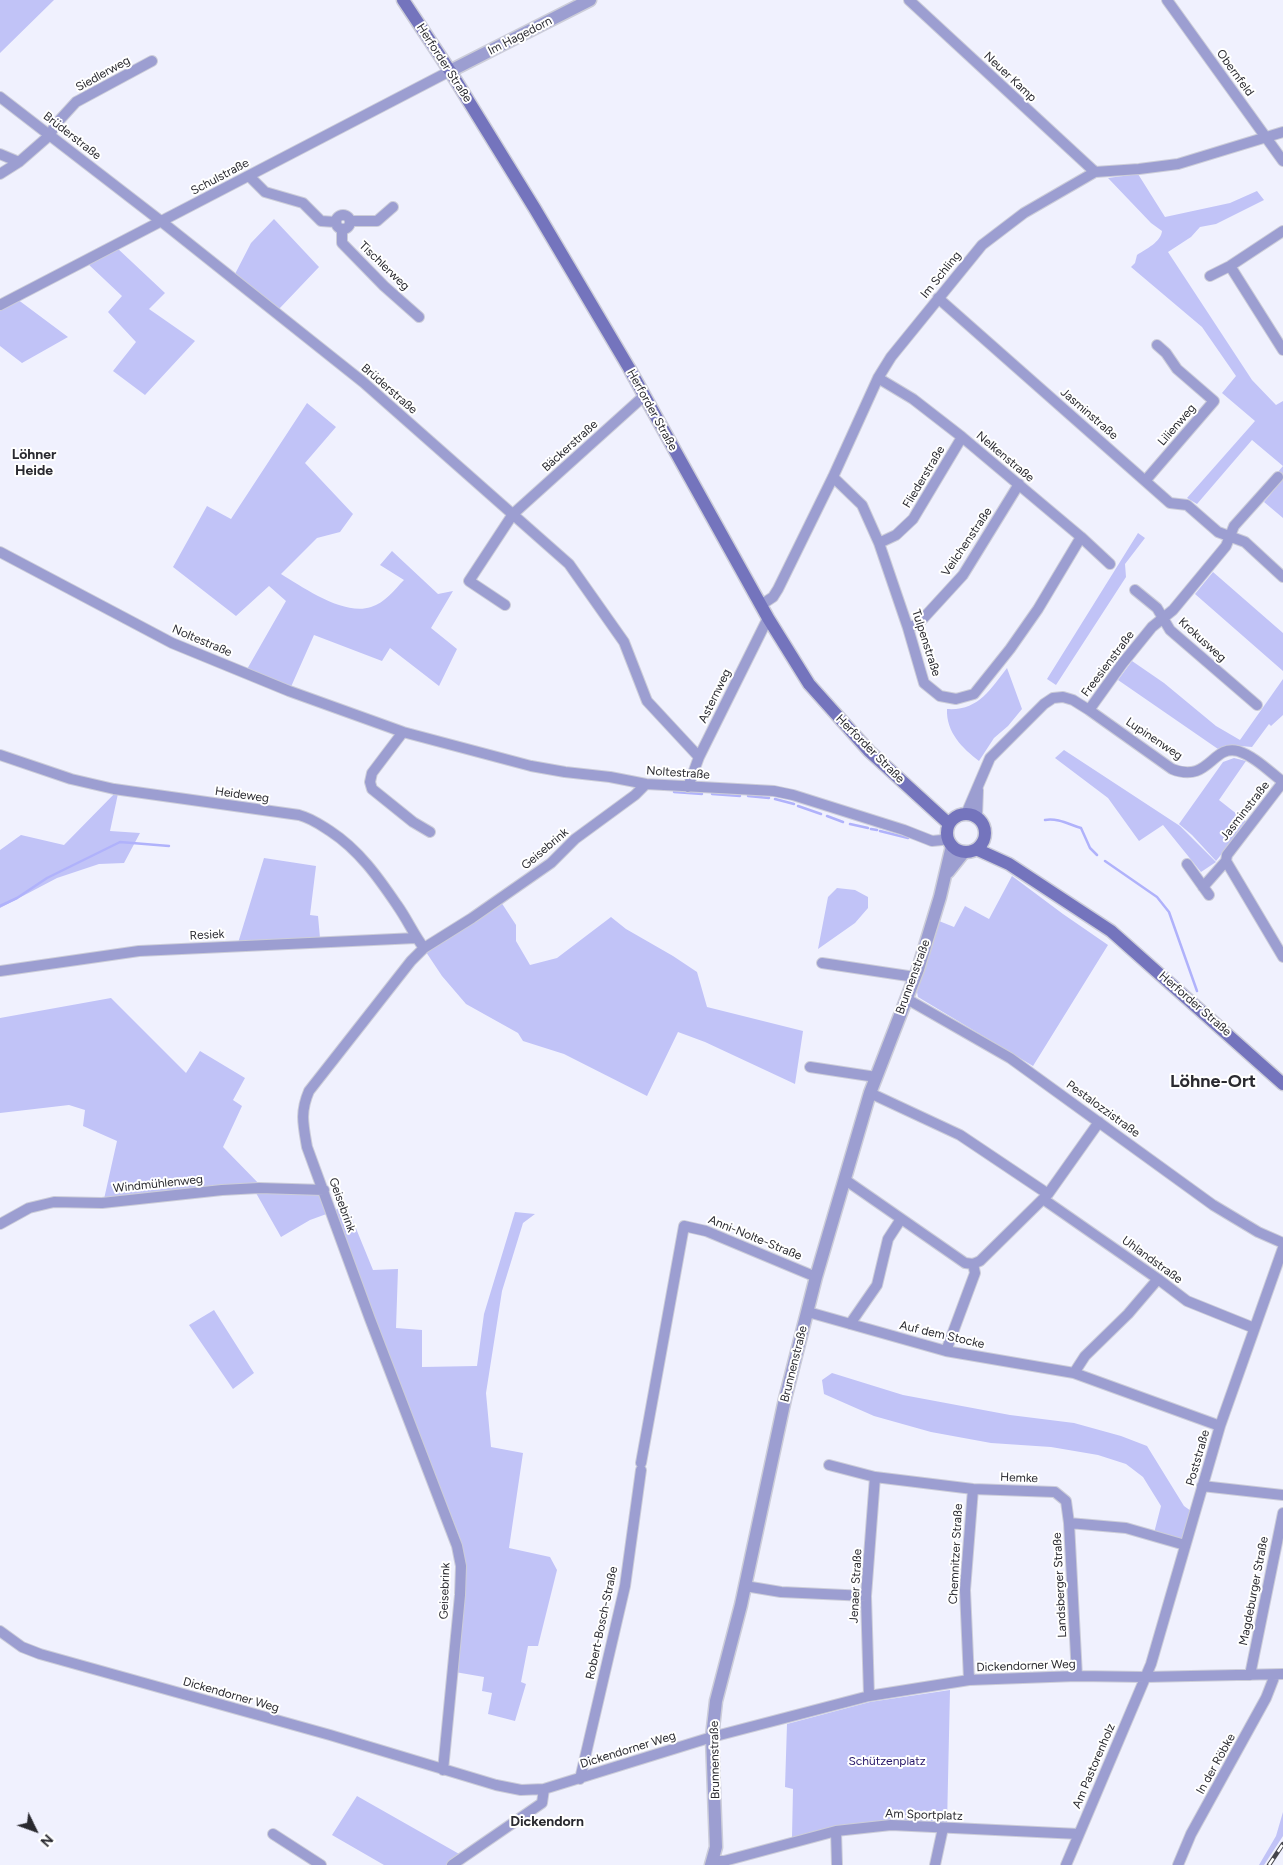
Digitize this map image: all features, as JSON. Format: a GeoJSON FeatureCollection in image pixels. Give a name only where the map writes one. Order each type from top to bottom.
{"type":"FeatureCollection","features":[{"type":"Feature","properties":{"kind":"main road","name":"Herforder Straße"},"geometry":{"type":"LineString","coordinates":[[403,0],[450,71],[535,209],[644,396],[768,618],[809,684],[868,751],[924,801],[958,825],[970,851],[1004,861]]}},
{"type":"Feature","properties":{"kind":"main road"},"geometry":{"type":"LineString","coordinates":[[958,825],[985,829],[984,838],[970,851]]}},
{"type":"Feature","properties":{"kind":"main road","name":"Herforder Straße"},"geometry":{"type":"LineString","coordinates":[[984,838],[1004,861],[1111,931],[1283,1084]]}},
{"type":"Feature","properties":{"kind":"street","name":"Im Hagedorn"},"geometry":{"type":"LineString","coordinates":[[450,71],[590,0]]}},
{"type":"Feature","properties":{"kind":"street","name":"Neuer Kamp"},"geometry":{"type":"LineString","coordinates":[[909,0],[1095,172]]}},
{"type":"Feature","properties":{"kind":"street","name":"Obernfeld"},"geometry":{"type":"LineString","coordinates":[[1167,0],[1283,162]]}},
{"type":"Feature","properties":{"kind":"street","name":"Siedlerweg"},"geometry":{"type":"LineString","coordinates":[[0,174],[19,162],[50,135],[55,125],[76,102],[152,61]]}},
{"type":"Feature","properties":{"kind":"street","name":"Schulstraße"},"geometry":{"type":"LineString","coordinates":[[0,305],[450,71]]}},
{"type":"Feature","properties":{"kind":"street","name":"Brüderstraße"},"geometry":{"type":"LineString","coordinates":[[0,97],[162,222],[363,382],[569,564],[624,642],[647,700],[699,757]]}},
{"type":"Feature","properties":{"kind":"street","name":"Im Schling"},"geometry":{"type":"LineString","coordinates":[[761,605],[773,596],[778,589],[833,477],[878,378],[891,357],[982,245],[1024,213],[1095,172],[1178,164],[1283,132]]}},
{"type":"Feature","properties":{"kind":"street"},"geometry":{"type":"LineString","coordinates":[[0,154],[19,162]]}},
{"type":"Feature","properties":{"kind":"street"},"geometry":{"type":"LineString","coordinates":[[249,176],[264,192],[303,203],[321,221],[339,225]]}},
{"type":"Feature","properties":{"kind":"street","name":"Tischlerweg"},"geometry":{"type":"LineString","coordinates":[[393,207],[376,221],[350,221],[348,227],[339,225],[342,243],[384,286],[419,317]]}},
{"type":"Feature","properties":{"kind":"street"},"geometry":{"type":"LineString","coordinates":[[1210,276],[1230,266],[1283,231]]}},
{"type":"Feature","properties":{"kind":"street"},"geometry":{"type":"LineString","coordinates":[[1230,266],[1283,350]]}},
{"type":"Feature","properties":{"kind":"street","name":"Jasminstraße"},"geometry":{"type":"LineString","coordinates":[[938,298],[1170,503],[1187,505],[1218,532],[1245,542],[1283,577]]}},
{"type":"Feature","properties":{"kind":"street","name":"Lilienweg"},"geometry":{"type":"LineString","coordinates":[[1145,480],[1214,401],[1177,369],[1166,353],[1157,345]]}},
{"type":"Feature","properties":{"kind":"street","name":"Nelkenstraße"},"geometry":{"type":"LineString","coordinates":[[878,378],[913,399],[962,437],[1081,537],[1110,564]]}},
{"type":"Feature","properties":{"kind":"street","name":"Bäckerstraße"},"geometry":{"type":"LineString","coordinates":[[505,606],[469,581],[513,514],[644,396]]}},
{"type":"Feature","properties":{"kind":"street","name":"Fliederstraße"},"geometry":{"type":"LineString","coordinates":[[879,543],[896,534],[913,519],[962,437]]}},
{"type":"Feature","properties":{"kind":"street","name":"Tulpenstraße"},"geometry":{"type":"LineString","coordinates":[[833,477],[862,505],[879,543],[908,628],[924,683],[940,696],[956,698],[974,694],[1010,649],[1038,609],[1081,537]]}},
{"type":"Feature","properties":{"kind":"street"},"geometry":{"type":"LineString","coordinates":[[1230,537],[1234,526],[1278,477]]}},
{"type":"Feature","properties":{"kind":"street","name":"Veilchenstraße"},"geometry":{"type":"LineString","coordinates":[[908,628],[919,623],[963,575],[1019,484]]}},
{"type":"Feature","properties":{"kind":"street","name":"Freesienstraße"},"geometry":{"type":"LineString","coordinates":[[958,825],[990,758],[1019,727],[1053,698],[1063,697],[1072,700],[1089,710],[1122,664],[1152,627],[1173,610],[1226,546],[1230,537]]}},
{"type":"Feature","properties":{"kind":"street","name":"Noltestraße"},"geometry":{"type":"LineString","coordinates":[[0,552],[172,643],[289,691],[403,732],[530,766],[565,772],[610,777],[646,784],[774,791],[793,795],[904,830],[928,840],[938,841],[958,825]]}},
{"type":"Feature","properties":{"kind":"street","name":"Krokusweg"},"geometry":{"type":"LineString","coordinates":[[1135,590],[1157,608],[1170,630],[1257,705]]}},
{"type":"Feature","properties":{"kind":"street","name":"Asternweg"},"geometry":{"type":"LineString","coordinates":[[688,787],[699,757],[768,618]]}},
{"type":"Feature","properties":{"kind":"street","name":"Lupinenweg"},"geometry":{"type":"LineString","coordinates":[[1089,710],[1172,769],[1182,773],[1196,772],[1208,765],[1224,751],[1233,750],[1252,758],[1283,782]]}},
{"type":"Feature","properties":{"kind":"street"},"geometry":{"type":"LineString","coordinates":[[403,732],[372,773],[370,782],[372,789],[413,822],[430,832]]}},
{"type":"Feature","properties":{"kind":"street","name":"Heideweg"},"geometry":{"type":"LineString","coordinates":[[0,754],[71,779],[114,789],[310,818],[354,849],[367,863],[398,906],[416,938],[424,948]]}},
{"type":"Feature","properties":{"kind":"street","name":"Jasminstraße"},"geometry":{"type":"LineString","coordinates":[[1186,864],[1206,891],[1226,858],[1283,782]]}},
{"type":"Feature","properties":{"kind":"street","name":"Geisebrink"},"geometry":{"type":"LineString","coordinates":[[443,1770],[460,1595],[461,1566],[457,1546],[370,1319],[307,1147],[302,1118],[304,1103],[310,1091],[411,960],[424,948],[544,869],[575,839],[635,795],[646,784]]}},
{"type":"Feature","properties":{"kind":"street","name":"Brunnenstraße"},"geometry":{"type":"LineString","coordinates":[[712,1863],[716,1847],[712,1737],[716,1701],[737,1625],[785,1398],[816,1277],[870,1092],[915,977],[958,825]]}},
{"type":"Feature","properties":{"kind":"street","name":"Brunnenstraße"},"geometry":{"type":"LineString","coordinates":[[945,876],[970,851]]}},
{"type":"Feature","properties":{"kind":"street"},"geometry":{"type":"LineString","coordinates":[[1226,858],[1283,957]]}},
{"type":"Feature","properties":{"kind":"street","name":"Resiek"},"geometry":{"type":"LineString","coordinates":[[0,971],[139,951],[416,938]]}},
{"type":"Feature","properties":{"kind":"street"},"geometry":{"type":"LineString","coordinates":[[822,963],[915,977]]}},
{"type":"Feature","properties":{"kind":"street","name":"Pestalozzistraße"},"geometry":{"type":"LineString","coordinates":[[907,998],[1010,1058],[1213,1205],[1258,1232],[1283,1243]]}},
{"type":"Feature","properties":{"kind":"street"},"geometry":{"type":"LineString","coordinates":[[810,1067],[876,1077]]}},
{"type":"Feature","properties":{"kind":"street","name":"Uhlandstraße"},"geometry":{"type":"LineString","coordinates":[[870,1092],[960,1134],[1187,1301],[1254,1328]]}},
{"type":"Feature","properties":{"kind":"street"},"geometry":{"type":"LineString","coordinates":[[844,1179],[965,1263],[973,1264],[980,1261],[1046,1197],[1099,1122]]}},
{"type":"Feature","properties":{"kind":"street","name":"Windmühlenweg"},"geometry":{"type":"LineString","coordinates":[[0,1224],[30,1208],[54,1202],[102,1203],[222,1190],[260,1188],[324,1190]]}},
{"type":"Feature","properties":{"kind":"street"},"geometry":{"type":"LineString","coordinates":[[850,1324],[877,1285],[888,1239],[901,1219]]}},
{"type":"Feature","properties":{"kind":"street","name":"Anni-Nolte-Straße"},"geometry":{"type":"LineString","coordinates":[[684,1226],[706,1231],[816,1277]]}},
{"type":"Feature","properties":{"kind":"street","name":"Robert-Bosch-Straße"},"geometry":{"type":"LineString","coordinates":[[580,1779],[625,1586],[641,1466],[684,1226]]}},
{"type":"Feature","properties":{"kind":"street","name":"Poststraße"},"geometry":{"type":"LineString","coordinates":[[1145,1677],[1164,1625],[1220,1426],[1283,1248]]}},
{"type":"Feature","properties":{"kind":"street"},"geometry":{"type":"LineString","coordinates":[[946,1351],[975,1273],[973,1264]]}},
{"type":"Feature","properties":{"kind":"street"},"geometry":{"type":"LineString","coordinates":[[1074,1373],[1085,1356],[1128,1314],[1158,1279]]}},
{"type":"Feature","properties":{"kind":"street","name":"Auf dem Stocke"},"geometry":{"type":"LineString","coordinates":[[808,1312],[946,1351],[1074,1373],[1220,1426]]}},
{"type":"Feature","properties":{"kind":"street","name":"Hemke"},"geometry":{"type":"LineString","coordinates":[[829,1465],[875,1477],[973,1489],[1055,1492],[1066,1501],[1069,1523]]}},
{"type":"Feature","properties":{"kind":"street","name":"Jenaer Straße"},"geometry":{"type":"LineString","coordinates":[[869,1696],[866,1596],[875,1477]]}},
{"type":"Feature","properties":{"kind":"street"},"geometry":{"type":"LineString","coordinates":[[1202,1486],[1283,1495]]}},
{"type":"Feature","properties":{"kind":"street","name":"Chemnitzer Straße"},"geometry":{"type":"LineString","coordinates":[[968,1680],[965,1590],[973,1489]]}},
{"type":"Feature","properties":{"kind":"street","name":"Magdeburger Straße"},"geometry":{"type":"LineString","coordinates":[[1250,1675],[1283,1512]]}},
{"type":"Feature","properties":{"kind":"street"},"geometry":{"type":"LineString","coordinates":[[1069,1523],[1126,1528],[1185,1545]]}},
{"type":"Feature","properties":{"kind":"street","name":"Landsberger Straße"},"geometry":{"type":"LineString","coordinates":[[1069,1523],[1077,1676]]}},
{"type":"Feature","properties":{"kind":"street"},"geometry":{"type":"LineString","coordinates":[[745,1586],[781,1592],[866,1596]]}},
{"type":"Feature","properties":{"kind":"street","name":"Dickendorner Weg"},"geometry":{"type":"LineString","coordinates":[[0,1631],[22,1647],[40,1654],[330,1735],[496,1785],[521,1790],[544,1788],[580,1779],[712,1737],[869,1696],[968,1680],[1077,1676],[1145,1677],[1279,1674]]}},
{"type":"Feature","properties":{"kind":"street","name":"In der Röbke"},"geometry":{"type":"LineString","coordinates":[[1178,1865],[1191,1834],[1279,1674]]}},
{"type":"Feature","properties":{"kind":"street","name":"Am Pastorenholz"},"geometry":{"type":"LineString","coordinates":[[1066,1865],[1145,1677]]}},
{"type":"Feature","properties":{"kind":"street"},"geometry":{"type":"LineString","coordinates":[[452,1865],[542,1804],[544,1788]]}},
{"type":"Feature","properties":{"kind":"street","name":"Am Sportplatz"},"geometry":{"type":"LineString","coordinates":[[712,1863],[836,1831],[891,1825],[1079,1834]]}},
{"type":"Feature","properties":{"kind":"street"},"geometry":{"type":"LineString","coordinates":[[935,1865],[943,1828]]}},
{"type":"Feature","properties":{"kind":"street"},"geometry":{"type":"LineString","coordinates":[[836,1831],[837,1865]]}},
{"type":"Feature","properties":{"kind":"street"},"geometry":{"type":"LineString","coordinates":[[273,1834],[321,1865]]}},
{"type":"Feature","properties":{"kind":"green space"},"geometry":{"type":"Polygon","coordinates":[[[0,0],[54,0],[0,53],[0,0]]]}},
{"type":"Feature","properties":{"kind":"green space"},"geometry":{"type":"Polygon","coordinates":[[[1138,174],[1165,217],[1230,203],[1257,191],[1264,200],[1216,224],[1200,227],[1191,237],[1168,252],[1252,380],[1276,405],[1283,401],[1283,466],[1252,440],[1197,504],[1187,498],[1255,421],[1222,393],[1236,376],[1202,327],[1131,267],[1135,263],[1137,255],[1156,242],[1162,231],[1151,223],[1108,178],[1138,174]]]}},
{"type":"Feature","properties":{"kind":"green space"},"geometry":{"type":"Polygon","coordinates":[[[274,219],[319,267],[279,309],[235,274],[251,243],[274,219]]]}},
{"type":"Feature","properties":{"kind":"green space"},"geometry":{"type":"Polygon","coordinates":[[[116,247],[165,293],[149,309],[195,341],[145,395],[113,371],[136,342],[108,312],[122,296],[87,263],[116,247]]]}},
{"type":"Feature","properties":{"kind":"green space"},"geometry":{"type":"Polygon","coordinates":[[[17,299],[68,337],[22,363],[0,346],[0,308],[17,299]]]}},
{"type":"Feature","properties":{"kind":"green space"},"geometry":{"type":"Polygon","coordinates":[[[307,403],[336,427],[305,463],[353,514],[340,532],[317,538],[281,574],[312,593],[337,604],[360,609],[371,607],[385,599],[404,580],[380,565],[392,551],[438,594],[453,591],[431,628],[457,649],[439,686],[390,648],[382,661],[314,635],[290,689],[246,671],[286,601],[269,586],[236,616],[173,567],[207,506],[231,519],[307,403]]]}},
{"type":"Feature","properties":{"kind":"green space"},"geometry":{"type":"Polygon","coordinates":[[[1283,466],[1283,478],[1277,473],[1283,466]]]}},
{"type":"Feature","properties":{"kind":"green space"},"geometry":{"type":"Polygon","coordinates":[[[1283,479],[1283,518],[1264,502],[1283,479]]]}},
{"type":"Feature","properties":{"kind":"green space"},"geometry":{"type":"Polygon","coordinates":[[[1138,533],[1145,538],[1125,564],[1126,577],[1056,685],[1047,679],[1138,533]]]}},
{"type":"Feature","properties":{"kind":"green space"},"geometry":{"type":"Polygon","coordinates":[[[1213,572],[1283,633],[1283,671],[1195,594],[1213,572]]]}},
{"type":"Feature","properties":{"kind":"green space"},"geometry":{"type":"Polygon","coordinates":[[[1132,661],[1164,683],[1216,726],[1240,740],[1283,679],[1283,715],[1271,726],[1269,724],[1252,747],[1229,745],[1218,749],[1118,680],[1132,661]]]}},
{"type":"Feature","properties":{"kind":"green space"},"geometry":{"type":"Polygon","coordinates":[[[1007,668],[1022,709],[1008,726],[994,738],[979,761],[956,739],[949,725],[947,709],[958,709],[975,703],[989,691],[1007,668]]]}},
{"type":"Feature","properties":{"kind":"green space"},"geometry":{"type":"Polygon","coordinates":[[[1064,750],[1180,826],[1216,862],[1201,872],[1163,825],[1139,841],[1108,798],[1055,758],[1064,750]]]}},
{"type":"Feature","properties":{"kind":"green space"},"geometry":{"type":"Polygon","coordinates":[[[1234,758],[1246,761],[1219,800],[1247,822],[1216,861],[1179,824],[1223,762],[1234,758]]]}},
{"type":"Feature","properties":{"kind":"green space"},"geometry":{"type":"Polygon","coordinates":[[[119,789],[110,831],[140,833],[124,863],[99,864],[57,878],[0,908],[0,850],[21,835],[64,845],[119,789]]]}},
{"type":"Feature","properties":{"kind":"green space"},"geometry":{"type":"Polygon","coordinates":[[[264,858],[316,866],[310,915],[318,916],[320,938],[238,943],[264,858]]]}},
{"type":"Feature","properties":{"kind":"green space"},"geometry":{"type":"Polygon","coordinates":[[[1012,876],[1108,945],[1033,1066],[918,997],[917,992],[939,921],[954,927],[965,906],[989,919],[1012,876]]]}},
{"type":"Feature","properties":{"kind":"green space"},"geometry":{"type":"Polygon","coordinates":[[[837,888],[855,890],[868,897],[868,908],[855,923],[818,949],[828,897],[837,888]]]}},
{"type":"Feature","properties":{"kind":"green space"},"geometry":{"type":"Polygon","coordinates":[[[501,902],[516,925],[516,941],[530,965],[557,958],[611,917],[626,929],[697,972],[707,1007],[803,1031],[795,1084],[705,1042],[678,1032],[647,1096],[564,1054],[523,1041],[518,1033],[466,1004],[442,976],[426,952],[501,902]]]}},
{"type":"Feature","properties":{"kind":"green space"},"geometry":{"type":"Polygon","coordinates":[[[111,998],[186,1073],[200,1051],[245,1078],[233,1100],[242,1106],[223,1147],[265,1190],[323,1188],[332,1212],[310,1220],[281,1237],[252,1186],[104,1199],[117,1141],[83,1126],[85,1110],[69,1105],[0,1113],[0,1018],[111,998]]]}},
{"type":"Feature","properties":{"kind":"green space"},"geometry":{"type":"Polygon","coordinates":[[[346,1204],[373,1270],[398,1269],[396,1328],[422,1330],[422,1367],[477,1366],[484,1314],[515,1212],[535,1214],[523,1223],[502,1291],[486,1393],[491,1447],[523,1453],[509,1548],[550,1557],[557,1570],[538,1646],[528,1646],[521,1682],[526,1684],[515,1721],[488,1714],[492,1693],[482,1691],[484,1677],[455,1672],[464,1564],[460,1538],[332,1212],[346,1204]]]}},
{"type":"Feature","properties":{"kind":"green space"},"geometry":{"type":"Polygon","coordinates":[[[214,1310],[254,1373],[233,1389],[189,1325],[214,1310]]]}},
{"type":"Feature","properties":{"kind":"green space"},"geometry":{"type":"Polygon","coordinates":[[[832,1373],[903,1395],[1010,1415],[1074,1423],[1121,1436],[1147,1446],[1184,1506],[1191,1511],[1182,1542],[1154,1533],[1161,1506],[1143,1477],[1126,1464],[1098,1455],[1051,1447],[991,1443],[931,1432],[874,1416],[824,1394],[822,1380],[832,1373]]]}},
{"type":"Feature","properties":{"kind":"green space","name":"Schützenplatz"},"geometry":{"type":"Polygon","coordinates":[[[950,1690],[947,1825],[792,1838],[793,1789],[785,1787],[787,1724],[870,1702],[950,1690]]]}},
{"type":"Feature","properties":{"kind":"green space"},"geometry":{"type":"Polygon","coordinates":[[[357,1796],[461,1855],[447,1865],[384,1865],[332,1835],[357,1796]]]}},
{"type":"Feature","properties":{"kind":"green space"},"geometry":{"type":"Polygon","coordinates":[[[1283,1812],[1283,1836],[1264,1865],[1259,1865],[1276,1836],[1283,1812]]]}},
{"type":"Feature","properties":{"kind":"waterway"},"geometry":{"type":"LineString","coordinates":[[674,792],[702,794]]}},
{"type":"Feature","properties":{"kind":"waterway"},"geometry":{"type":"LineString","coordinates":[[712,794],[740,796]]}},
{"type":"Feature","properties":{"kind":"waterway"},"geometry":{"type":"LineString","coordinates":[[748,796],[769,798]]}},
{"type":"Feature","properties":{"kind":"waterway"},"geometry":{"type":"LineString","coordinates":[[775,799],[794,804]]}},
{"type":"Feature","properties":{"kind":"waterway"},"geometry":{"type":"LineString","coordinates":[[798,806],[821,814]]}},
{"type":"Feature","properties":{"kind":"waterway"},"geometry":{"type":"LineString","coordinates":[[827,816],[843,822]]}},
{"type":"Feature","properties":{"kind":"waterway"},"geometry":{"type":"LineString","coordinates":[[1045,820],[1059,821],[1081,828],[1090,848],[1097,855]]}},
{"type":"Feature","properties":{"kind":"waterway"},"geometry":{"type":"LineString","coordinates":[[850,824],[868,828]]}},
{"type":"Feature","properties":{"kind":"waterway"},"geometry":{"type":"LineString","coordinates":[[871,829],[877,830]]}},
{"type":"Feature","properties":{"kind":"waterway"},"geometry":{"type":"LineString","coordinates":[[880,831],[908,838]]}},
{"type":"Feature","properties":{"kind":"waterway"},"geometry":{"type":"LineString","coordinates":[[0,906],[17,898],[47,878],[120,842],[169,846]]}},
{"type":"Feature","properties":{"kind":"waterway"},"geometry":{"type":"LineString","coordinates":[[1105,861],[1157,897],[1169,912],[1197,991]]}},
{"type":"Feature","properties":{"kind":"railway"},"geometry":{"type":"LineString","coordinates":[[1269,1865],[1283,1844]]}},
{"type":"Feature","properties":{"kind":"district","name":"Löhner Heide"},"geometry":{"type":"Point","coordinates":[34,464]}},
{"type":"Feature","properties":{"kind":"district","name":"Löhne-Ort"},"geometry":{"type":"Point","coordinates":[1213,1082]}},
{"type":"Feature","properties":{"kind":"district","name":"Dickendorn"},"geometry":{"type":"Point","coordinates":[547,1822]}}]}
